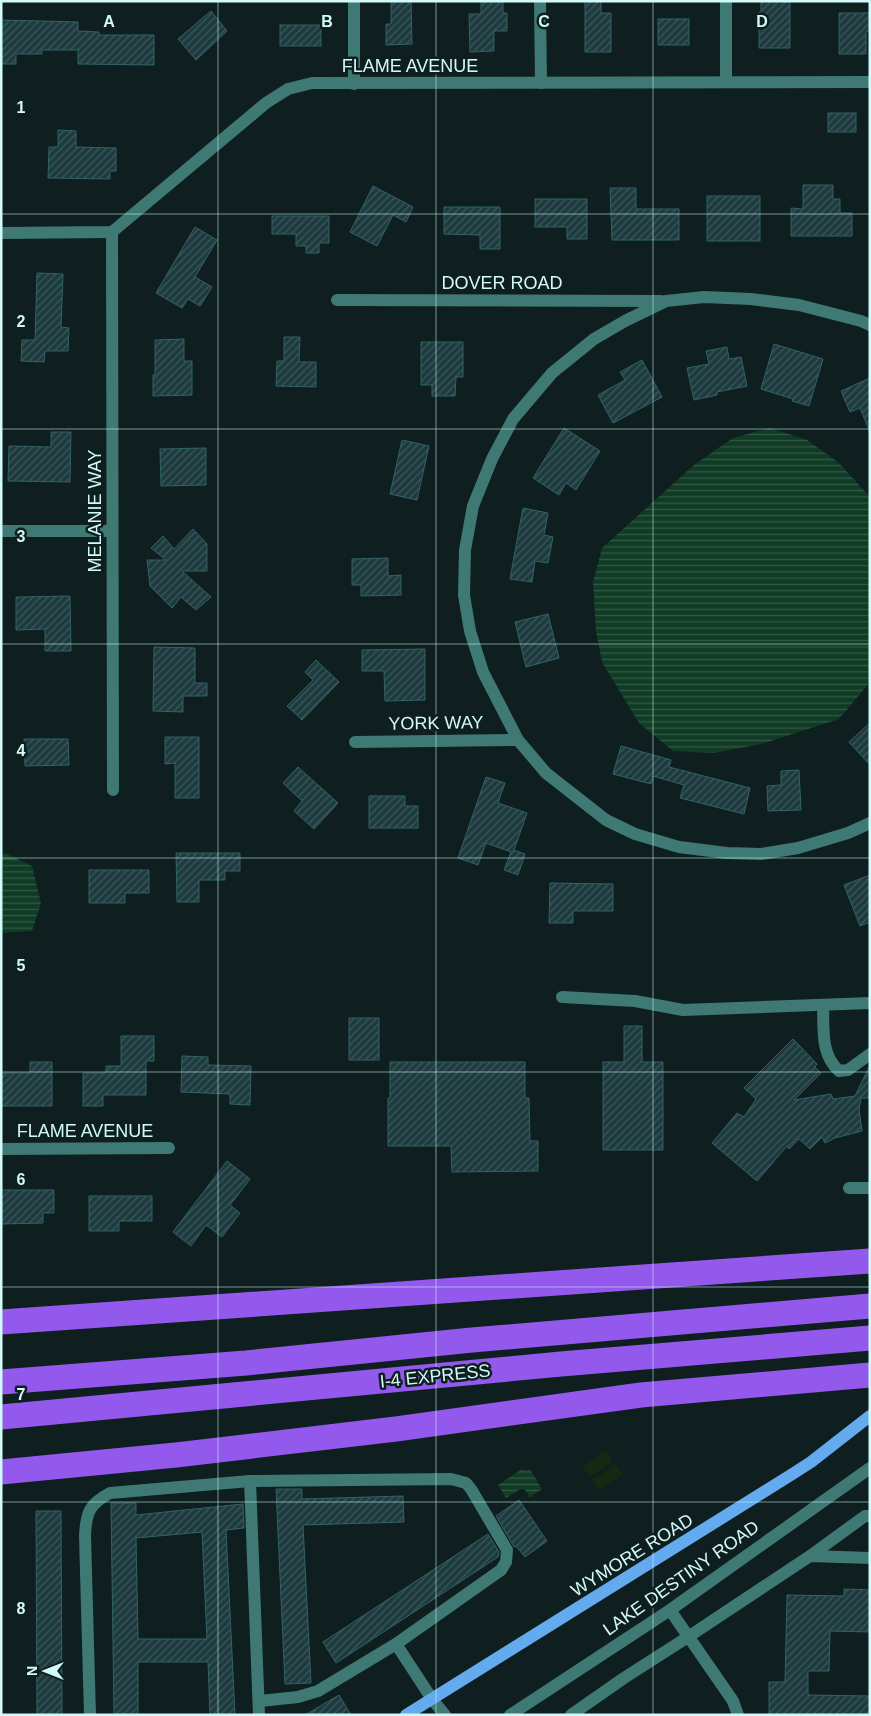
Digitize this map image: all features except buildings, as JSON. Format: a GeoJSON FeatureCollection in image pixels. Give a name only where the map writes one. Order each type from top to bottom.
{"type":"FeatureCollection","features":[{"type":"Feature","properties":{"kind":"highway"},"geometry":{"type":"LineString","coordinates":[[1,1322],[870,1261]]}},
{"type":"Feature","properties":{"kind":"highway","name":"I-4 EXPRESS"},"geometry":{"type":"LineString","coordinates":[[1,1382],[246,1363],[452,1342],[870,1306]]}},
{"type":"Feature","properties":{"kind":"highway","name":"I-4 EXPRESS"},"geometry":{"type":"LineString","coordinates":[[1,1417],[561,1364],[870,1338]]}},
{"type":"Feature","properties":{"kind":"highway"},"geometry":{"type":"LineString","coordinates":[[1,1472],[281,1443],[641,1395],[870,1374]]}},
{"type":"Feature","properties":{"kind":"main road","name":"WYMORE ROAD"},"geometry":{"type":"LineString","coordinates":[[406,1715],[794,1474],[870,1416]]}},
{"type":"Feature","properties":{"kind":"street"},"geometry":{"type":"LineString","coordinates":[[354,1],[354,84]]}},
{"type":"Feature","properties":{"kind":"street"},"geometry":{"type":"LineString","coordinates":[[540,1],[541,83]]}},
{"type":"Feature","properties":{"kind":"street"},"geometry":{"type":"LineString","coordinates":[[726,1],[726,82]]}},
{"type":"Feature","properties":{"kind":"street","name":"FLAME AVENUE"},"geometry":{"type":"LineString","coordinates":[[112,232],[266,103],[288,89],[312,83],[870,82]]}},
{"type":"Feature","properties":{"kind":"street"},"geometry":{"type":"LineString","coordinates":[[1,233],[112,232]]}},
{"type":"Feature","properties":{"kind":"street","name":"MELANIE WAY"},"geometry":{"type":"LineString","coordinates":[[112,232],[114,790]]}},
{"type":"Feature","properties":{"kind":"street"},"geometry":{"type":"LineString","coordinates":[[870,325],[862,321],[799,305],[704,296],[666,301],[594,339],[552,373],[513,419],[492,459],[473,506],[465,550],[464,595],[470,631],[483,672],[518,740],[546,772],[606,820],[635,834],[678,847],[727,853],[761,854],[798,848],[848,833],[870,823]]}},
{"type":"Feature","properties":{"kind":"street","name":"DOVER ROAD"},"geometry":{"type":"LineString","coordinates":[[337,300],[666,301]]}},
{"type":"Feature","properties":{"kind":"street"},"geometry":{"type":"LineString","coordinates":[[1,531],[112,531]]}},
{"type":"Feature","properties":{"kind":"street","name":"YORK WAY"},"geometry":{"type":"LineString","coordinates":[[355,742],[518,740]]}},
{"type":"Feature","properties":{"kind":"street"},"geometry":{"type":"LineString","coordinates":[[562,997],[635,1001],[683,1010],[870,1003]]}},
{"type":"Feature","properties":{"kind":"street"},"geometry":{"type":"LineString","coordinates":[[823,1005],[825,1047],[831,1064],[839,1071],[848,1070],[870,1054]]}},
{"type":"Feature","properties":{"kind":"street","name":"FLAME AVENUE"},"geometry":{"type":"LineString","coordinates":[[1,1149],[169,1148]]}},
{"type":"Feature","properties":{"kind":"street"},"geometry":{"type":"LineString","coordinates":[[849,1188],[870,1188]]}},
{"type":"Feature","properties":{"kind":"street","name":"LAKE DESTINY ROAD"},"geometry":{"type":"LineString","coordinates":[[510,1715],[670,1610],[870,1468]]}},
{"type":"Feature","properties":{"kind":"street"},"geometry":{"type":"LineString","coordinates":[[90,1715],[85,1536],[86,1522],[90,1509],[96,1500],[110,1493],[250,1481],[451,1479],[466,1483],[507,1550],[506,1562],[496,1574],[396,1644],[318,1691],[298,1697],[260,1701]]}},
{"type":"Feature","properties":{"kind":"street"},"geometry":{"type":"LineString","coordinates":[[250,1481],[260,1701],[259,1715]]}},
{"type":"Feature","properties":{"kind":"street"},"geometry":{"type":"LineString","coordinates":[[571,1715],[810,1556],[865,1516],[870,1516]]}},
{"type":"Feature","properties":{"kind":"street"},"geometry":{"type":"LineString","coordinates":[[810,1556],[870,1558]]}},
{"type":"Feature","properties":{"kind":"street"},"geometry":{"type":"LineString","coordinates":[[670,1610],[733,1700],[738,1715]]}},
{"type":"Feature","properties":{"kind":"street"},"geometry":{"type":"LineString","coordinates":[[396,1644],[432,1699],[446,1715]]}},
{"type":"Feature","properties":{"kind":"shaded area"},"geometry":{"type":"Polygon","coordinates":[[[770,428],[807,440],[838,462],[870,497],[870,682],[839,719],[762,744],[713,753],[673,751],[639,723],[602,662],[596,631],[593,582],[602,548],[694,465],[733,438],[770,428]]]}},
{"type":"Feature","properties":{"kind":"shaded area"},"geometry":{"type":"Polygon","coordinates":[[[1,854],[7,854],[32,866],[41,903],[32,931],[1,933],[1,854]]]}},
{"type":"Feature","properties":{"kind":"shaded area"},"geometry":{"type":"Polygon","coordinates":[[[606,1450],[613,1461],[590,1477],[582,1466],[606,1450]]]}},
{"type":"Feature","properties":{"kind":"shaded area"},"geometry":{"type":"Polygon","coordinates":[[[616,1464],[623,1475],[599,1491],[592,1480],[616,1464]]]}},
{"type":"Feature","properties":{"kind":"shaded area"},"geometry":{"type":"Polygon","coordinates":[[[522,1469],[527,1471],[530,1469],[542,1489],[530,1497],[524,1489],[520,1489],[506,1498],[498,1485],[522,1469]]]}}]}
